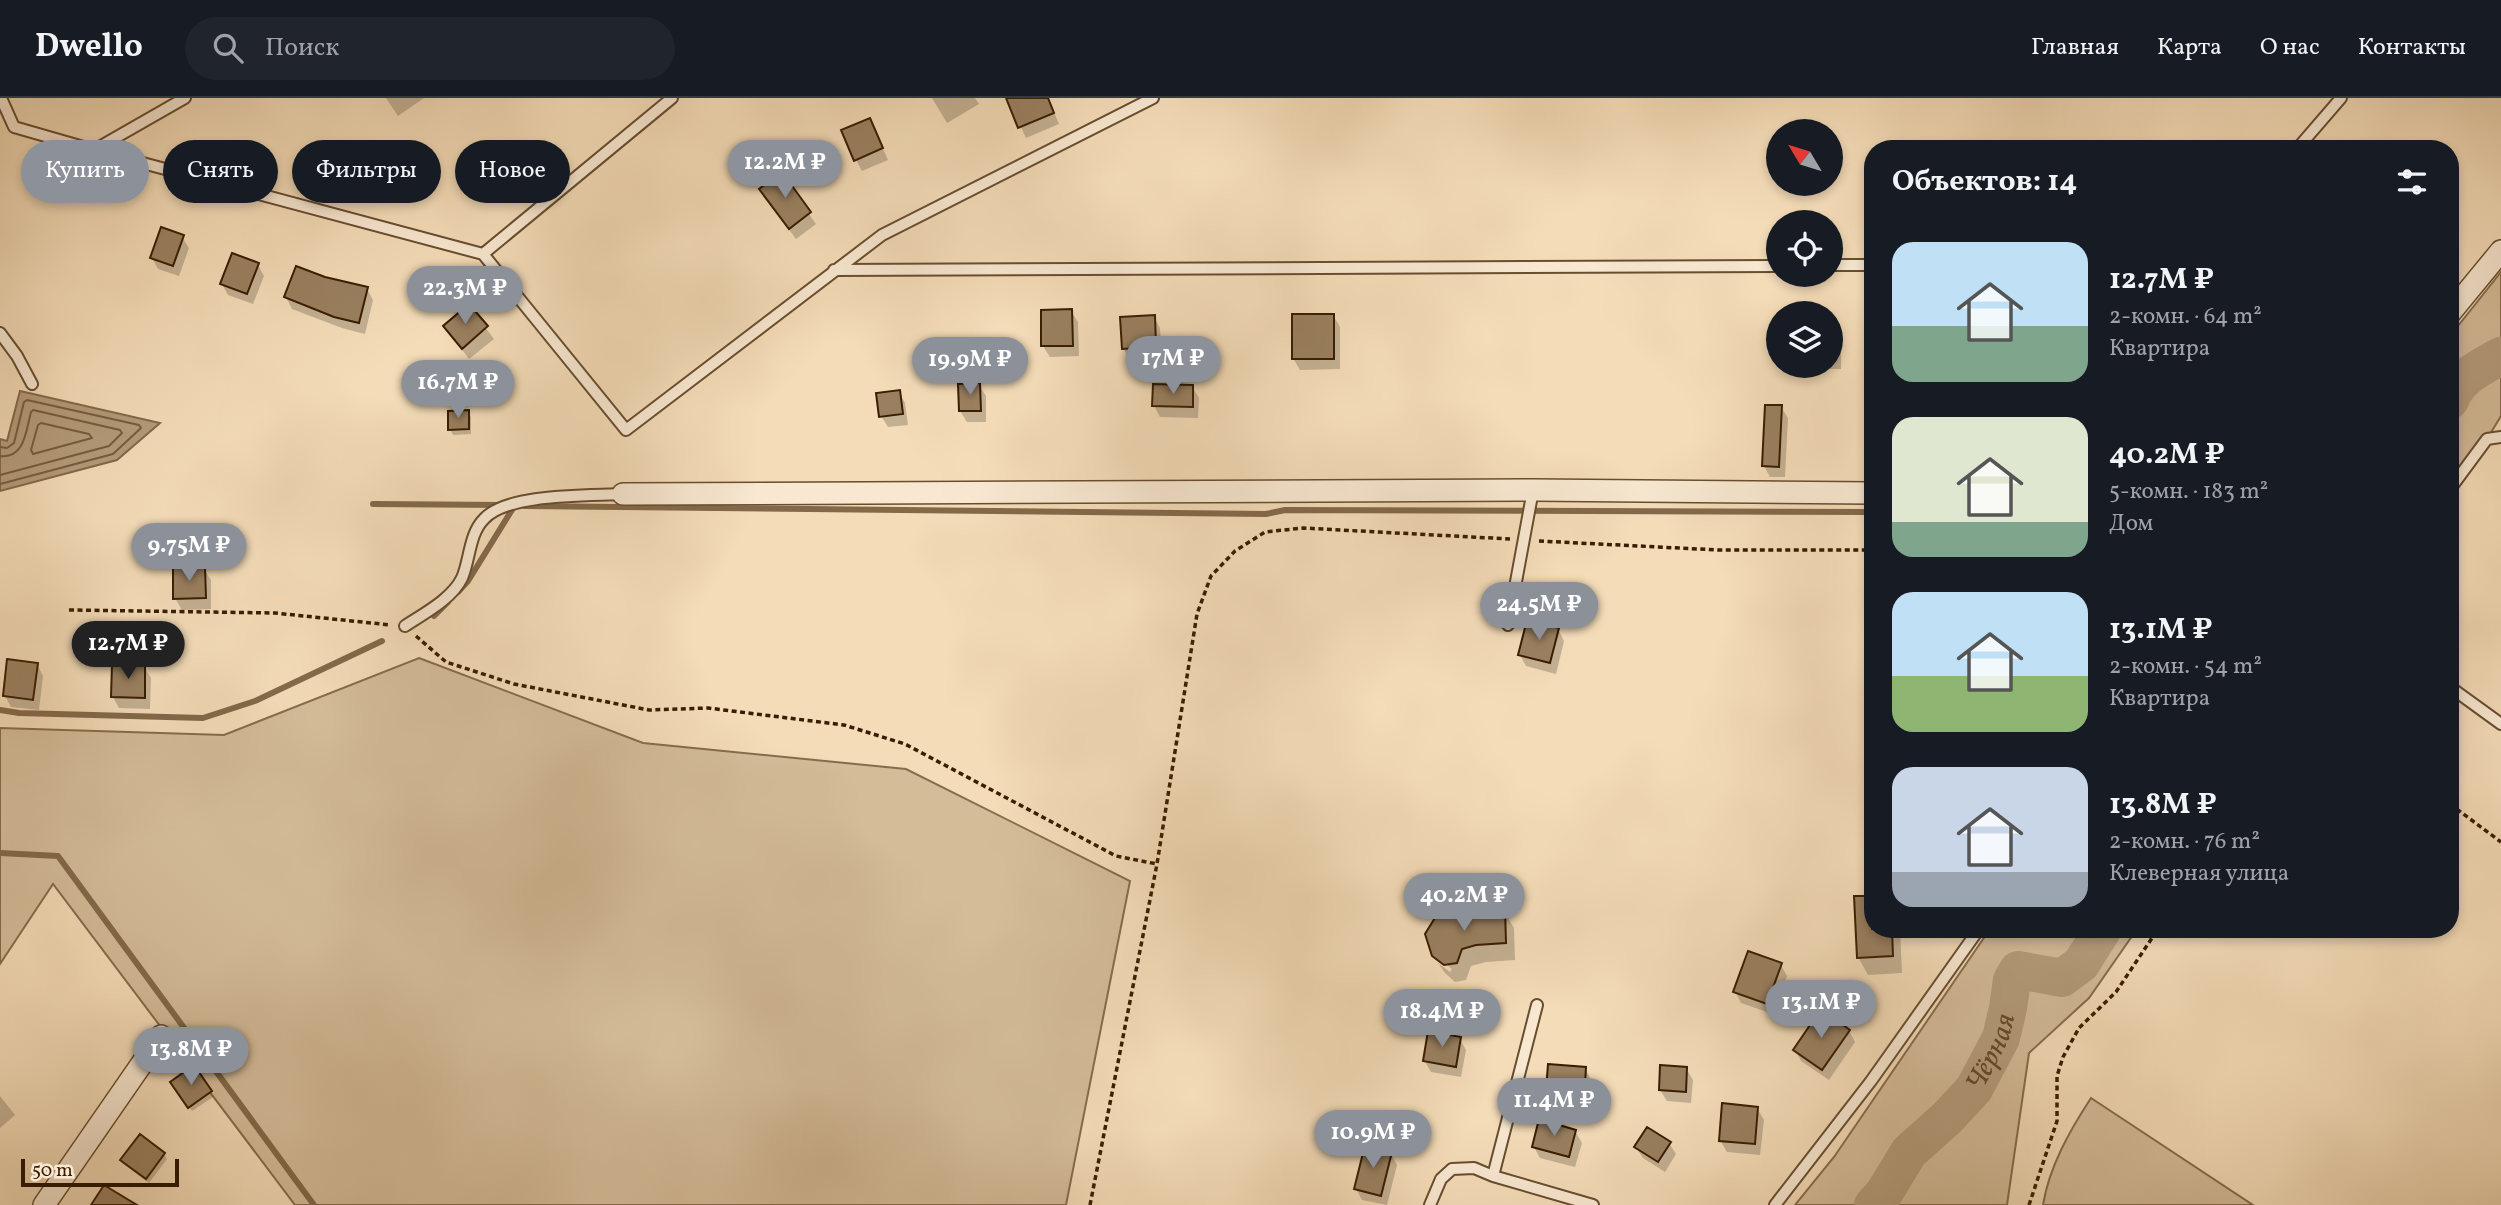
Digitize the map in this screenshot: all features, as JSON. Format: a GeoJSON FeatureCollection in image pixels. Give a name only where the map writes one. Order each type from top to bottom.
{"type":"FeatureCollection","features":[{"type":"Feature","properties":{"kind":"street"},"geometry":{"type":"LineString","coordinates":[[2459,302],[2501,251]]}},
{"type":"Feature","properties":{"kind":"street"},"geometry":{"type":"LineString","coordinates":[[623,494],[1533,490],[1864,493]]}},
{"type":"Feature","properties":{"kind":"street"},"geometry":{"type":"LineString","coordinates":[[44,1205],[162,1036]]}},
{"type":"Feature","properties":{"kind":"lane"},"geometry":{"type":"LineString","coordinates":[[1,98],[14,127],[59,140]]}},
{"type":"Feature","properties":{"kind":"lane"},"geometry":{"type":"LineString","coordinates":[[112,140],[185,98]]}},
{"type":"Feature","properties":{"kind":"lane"},"geometry":{"type":"LineString","coordinates":[[483,254],[672,98]]}},
{"type":"Feature","properties":{"kind":"lane"},"geometry":{"type":"LineString","coordinates":[[149,165],[483,254],[626,430],[882,235],[1153,98]]}},
{"type":"Feature","properties":{"kind":"lane"},"geometry":{"type":"LineString","coordinates":[[2305,140],[2341,98]]}},
{"type":"Feature","properties":{"kind":"lane"},"geometry":{"type":"LineString","coordinates":[[1843,265],[1864,265]]}},
{"type":"Feature","properties":{"kind":"lane"},"geometry":{"type":"LineString","coordinates":[[834,270],[1766,266]]}},
{"type":"Feature","properties":{"kind":"lane"},"geometry":{"type":"LineString","coordinates":[[0,333],[17,356],[32,384]]}},
{"type":"Feature","properties":{"kind":"lane"},"geometry":{"type":"LineString","coordinates":[[2459,477],[2487,439],[2501,437]]}},
{"type":"Feature","properties":{"kind":"lane"},"geometry":{"type":"LineString","coordinates":[[1507,625],[1533,490]]}},
{"type":"Feature","properties":{"kind":"lane"},"geometry":{"type":"LineString","coordinates":[[405,626],[443,600],[461,580],[477,527],[485,516],[522,500],[623,494]]}},
{"type":"Feature","properties":{"kind":"lane"},"geometry":{"type":"LineString","coordinates":[[2459,694],[2501,724]]}},
{"type":"Feature","properties":{"kind":"lane"},"geometry":{"type":"LineString","coordinates":[[1775,1205],[1871,1081],[1973,938]]}},
{"type":"Feature","properties":{"kind":"lane"},"geometry":{"type":"LineString","coordinates":[[1493,1176],[1537,1005]]}},
{"type":"Feature","properties":{"kind":"lane"},"geometry":{"type":"LineString","coordinates":[[1430,1205],[1441,1179],[1452,1170],[1474,1168],[1593,1205]]}},
{"type":"Feature","properties":{"kind":"path"},"geometry":{"type":"LineString","coordinates":[[1090,1205],[1157,864],[1197,614],[1211,576],[1235,551],[1265,532],[1303,528],[1717,550],[1864,550]]}},
{"type":"Feature","properties":{"kind":"path"},"geometry":{"type":"LineString","coordinates":[[69,610],[275,613],[405,626],[446,662],[514,684],[649,710],[708,708],[844,725],[905,744],[1116,856],[1157,864]]}},
{"type":"Feature","properties":{"kind":"path"},"geometry":{"type":"LineString","coordinates":[[2459,811],[2501,842]]}},
{"type":"Feature","properties":{"kind":"path"},"geometry":{"type":"LineString","coordinates":[[2029,1205],[2057,1121],[2057,1076],[2063,1057],[2080,1028],[2116,992],[2152,938]]}},
{"type":"Feature","properties":{"kind":"shaded area"},"geometry":{"type":"Polygon","coordinates":[[[2501,272],[2501,416],[2459,475],[2459,325],[2501,272]]]}},
{"type":"Feature","properties":{"kind":"shaded area"},"geometry":{"type":"Polygon","coordinates":[[[419,658],[643,743],[906,769],[1130,881],[1066,1205],[295,1205],[53,884],[0,964],[0,728],[224,735],[419,658]]]}},
{"type":"Feature","properties":{"kind":"shaded area"},"geometry":{"type":"Polygon","coordinates":[[[1984,938],[2131,938],[2089,998],[2029,1053],[2007,1205],[1795,1205],[1834,1157],[1984,938]]]}},
{"type":"Feature","properties":{"kind":"shaded area"},"geometry":{"type":"Polygon","coordinates":[[[2091,1098],[2253,1205],[2043,1205],[2061,1149],[2091,1098]]]}},
{"type":"Feature","properties":{"kind":"water"},"geometry":{"type":"Polygon","coordinates":[[[20,391],[160,423],[117,460],[0,491],[0,439],[7,441],[20,391]]]}},
{"type":"Feature","properties":{"kind":"building"},"geometry":{"type":"Polygon","coordinates":[[[1006,98],[1048,98],[1054,113],[1018,128],[1006,98]]]}},
{"type":"Feature","properties":{"kind":"building"},"geometry":{"type":"Polygon","coordinates":[[[870,118],[883,148],[854,161],[841,130],[870,118]]]}},
{"type":"Feature","properties":{"kind":"building"},"geometry":{"type":"Polygon","coordinates":[[[782,172],[811,212],[789,229],[759,189],[782,172]]]}},
{"type":"Feature","properties":{"kind":"building"},"geometry":{"type":"Polygon","coordinates":[[[161,227],[184,235],[173,266],[150,258],[161,227]]]}},
{"type":"Feature","properties":{"kind":"building"},"geometry":{"type":"Polygon","coordinates":[[[232,253],[259,263],[247,294],[220,284],[232,253]]]}},
{"type":"Feature","properties":{"kind":"building"},"geometry":{"type":"Polygon","coordinates":[[[296,266],[325,277],[368,287],[359,323],[334,317],[284,297],[296,266]]]}},
{"type":"Feature","properties":{"kind":"building"},"geometry":{"type":"Polygon","coordinates":[[[469,304],[488,326],[462,349],[443,326],[469,304]]]}},
{"type":"Feature","properties":{"kind":"building"},"geometry":{"type":"Polygon","coordinates":[[[1072,309],[1073,346],[1041,346],[1041,310],[1072,309]]]}},
{"type":"Feature","properties":{"kind":"building"},"geometry":{"type":"Polygon","coordinates":[[[1292,314],[1334,314],[1334,359],[1292,359],[1292,314]]]}},
{"type":"Feature","properties":{"kind":"building"},"geometry":{"type":"Polygon","coordinates":[[[1155,315],[1156,347],[1122,349],[1120,317],[1155,315]]]}},
{"type":"Feature","properties":{"kind":"building"},"geometry":{"type":"Polygon","coordinates":[[[980,383],[981,411],[959,411],[958,384],[980,383]]]}},
{"type":"Feature","properties":{"kind":"building"},"geometry":{"type":"Polygon","coordinates":[[[1153,384],[1193,385],[1193,407],[1152,406],[1153,384]]]}},
{"type":"Feature","properties":{"kind":"building"},"geometry":{"type":"Polygon","coordinates":[[[900,390],[903,414],[879,417],[876,393],[900,390]]]}},
{"type":"Feature","properties":{"kind":"building"},"geometry":{"type":"Polygon","coordinates":[[[1765,405],[1782,405],[1779,467],[1762,466],[1765,405]]]}},
{"type":"Feature","properties":{"kind":"building"},"geometry":{"type":"Polygon","coordinates":[[[469,410],[469,429],[448,430],[448,411],[469,410]]]}},
{"type":"Feature","properties":{"kind":"building"},"geometry":{"type":"Polygon","coordinates":[[[205,567],[206,598],[173,599],[173,568],[205,567]]]}},
{"type":"Feature","properties":{"kind":"building"},"geometry":{"type":"Polygon","coordinates":[[[1527,620],[1559,628],[1550,663],[1518,655],[1527,620]]]}},
{"type":"Feature","properties":{"kind":"building"},"geometry":{"type":"Polygon","coordinates":[[[7,659],[38,663],[33,700],[3,696],[7,659]]]}},
{"type":"Feature","properties":{"kind":"building"},"geometry":{"type":"Polygon","coordinates":[[[112,664],[145,665],[145,698],[111,697],[112,664]]]}},
{"type":"Feature","properties":{"kind":"building"},"geometry":{"type":"Polygon","coordinates":[[[1854,896],[1864,896],[1864,938],[1892,938],[1893,956],[1857,958],[1854,896]]]}},
{"type":"Feature","properties":{"kind":"building"},"geometry":{"type":"Polygon","coordinates":[[[1505,909],[1506,943],[1462,949],[1457,963],[1444,965],[1432,956],[1425,934],[1438,913],[1505,909]]]}},
{"type":"Feature","properties":{"kind":"building"},"geometry":{"type":"Polygon","coordinates":[[[1748,951],[1782,963],[1767,1004],[1733,992],[1748,951]]]}},
{"type":"Feature","properties":{"kind":"building"},"geometry":{"type":"Polygon","coordinates":[[[1821,1009],[1850,1030],[1822,1070],[1793,1050],[1821,1009]]]}},
{"type":"Feature","properties":{"kind":"building"},"geometry":{"type":"Polygon","coordinates":[[[1428,1031],[1461,1037],[1456,1067],[1423,1061],[1428,1031]]]}},
{"type":"Feature","properties":{"kind":"building"},"geometry":{"type":"Polygon","coordinates":[[[1548,1064],[1586,1067],[1585,1085],[1581,1085],[1593,1093],[1546,1090],[1548,1064]]]}},
{"type":"Feature","properties":{"kind":"building"},"geometry":{"type":"Polygon","coordinates":[[[194,1065],[212,1091],[188,1108],[170,1082],[194,1065]]]}},
{"type":"Feature","properties":{"kind":"building"},"geometry":{"type":"Polygon","coordinates":[[[1660,1065],[1687,1067],[1686,1092],[1659,1090],[1660,1065]]]}},
{"type":"Feature","properties":{"kind":"building"},"geometry":{"type":"Polygon","coordinates":[[[1722,1103],[1758,1107],[1755,1144],[1719,1141],[1722,1103]]]}},
{"type":"Feature","properties":{"kind":"building"},"geometry":{"type":"Polygon","coordinates":[[[1539,1119],[1576,1130],[1569,1157],[1532,1147],[1539,1119]]]}},
{"type":"Feature","properties":{"kind":"building"},"geometry":{"type":"Polygon","coordinates":[[[1647,1127],[1671,1142],[1658,1162],[1634,1147],[1647,1127]]]}},
{"type":"Feature","properties":{"kind":"building"},"geometry":{"type":"Polygon","coordinates":[[[140,1134],[165,1153],[146,1179],[120,1160],[140,1134]]]}},
{"type":"Feature","properties":{"kind":"building"},"geometry":{"type":"Polygon","coordinates":[[[1365,1145],[1392,1152],[1381,1196],[1354,1189],[1365,1145]]]}},
{"type":"Feature","properties":{"kind":"building"},"geometry":{"type":"Polygon","coordinates":[[[104,1185],[137,1205],[91,1205],[104,1185]]]}},
{"type":"Feature","properties":{"kind":"waterway","name":"Чёрная"},"geometry":{"type":"LineString","coordinates":[[2459,385],[2478,369],[2501,356]]}},
{"type":"Feature","properties":{"kind":"waterway"},"geometry":{"type":"LineString","coordinates":[[373,504],[503,505]]}},
{"type":"Feature","properties":{"kind":"waterway"},"geometry":{"type":"LineString","coordinates":[[458,592],[468,581],[515,505]]}},
{"type":"Feature","properties":{"kind":"waterway"},"geometry":{"type":"LineString","coordinates":[[524,506],[1266,514],[1285,510],[1864,512]]}},
{"type":"Feature","properties":{"kind":"waterway"},"geometry":{"type":"LineString","coordinates":[[434,616],[448,602]]}},
{"type":"Feature","properties":{"kind":"waterway"},"geometry":{"type":"LineString","coordinates":[[0,710],[19,713],[203,718],[255,701],[382,641]]}},
{"type":"Feature","properties":{"kind":"waterway"},"geometry":{"type":"LineString","coordinates":[[0,853],[58,856],[314,1205]]}},
{"type":"Feature","properties":{"kind":"waterway","name":"Чёрная"},"geometry":{"type":"LineString","coordinates":[[1873,1205],[1884,1193],[1909,1152],[1974,1089],[2001,1038],[2012,980],[2018,970],[2062,978],[2081,964],[2097,938]]}}]}
